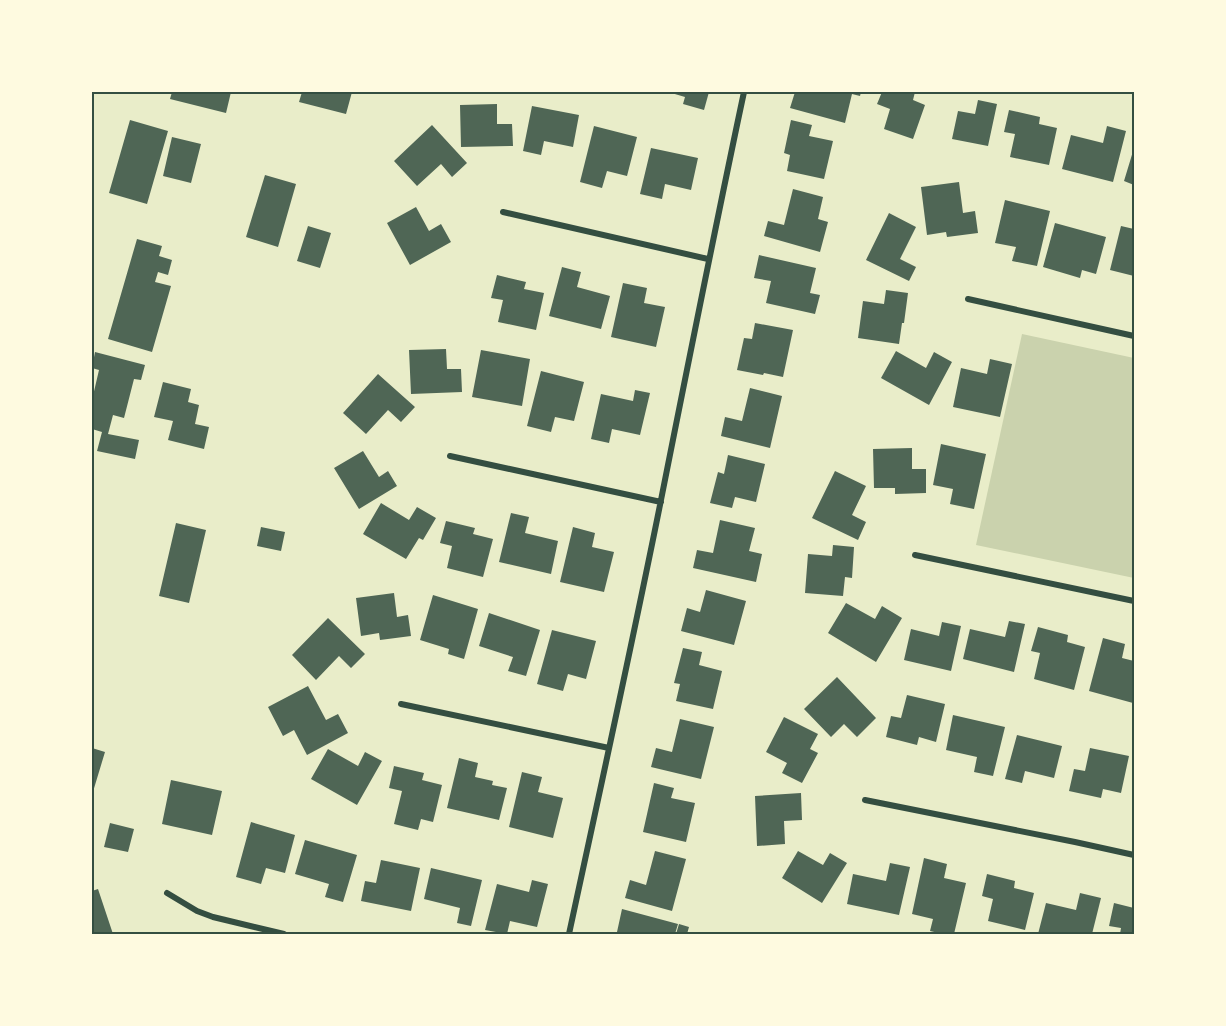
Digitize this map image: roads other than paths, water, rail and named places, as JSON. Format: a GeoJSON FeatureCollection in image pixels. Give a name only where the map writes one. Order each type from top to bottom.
{"type":"FeatureCollection","features":[{"type":"Feature","properties":{"kind":"street"},"geometry":{"type":"LineString","coordinates":[[569,934],[661,501],[708,259],[744,92]]}},
{"type":"Feature","properties":{"kind":"street"},"geometry":{"type":"LineString","coordinates":[[504,212],[708,259]]}},
{"type":"Feature","properties":{"kind":"street"},"geometry":{"type":"LineString","coordinates":[[968,299],[1134,336]]}},
{"type":"Feature","properties":{"kind":"street"},"geometry":{"type":"LineString","coordinates":[[450,456],[661,501]]}},
{"type":"Feature","properties":{"kind":"street"},"geometry":{"type":"LineString","coordinates":[[915,555],[1134,601]]}},
{"type":"Feature","properties":{"kind":"street"},"geometry":{"type":"LineString","coordinates":[[401,704],[609,748]]}},
{"type":"Feature","properties":{"kind":"street"},"geometry":{"type":"LineString","coordinates":[[865,800],[1134,855]]}},
{"type":"Feature","properties":{"kind":"street"},"geometry":{"type":"LineString","coordinates":[[167,893],[197,911],[213,917],[284,934]]}}]}
